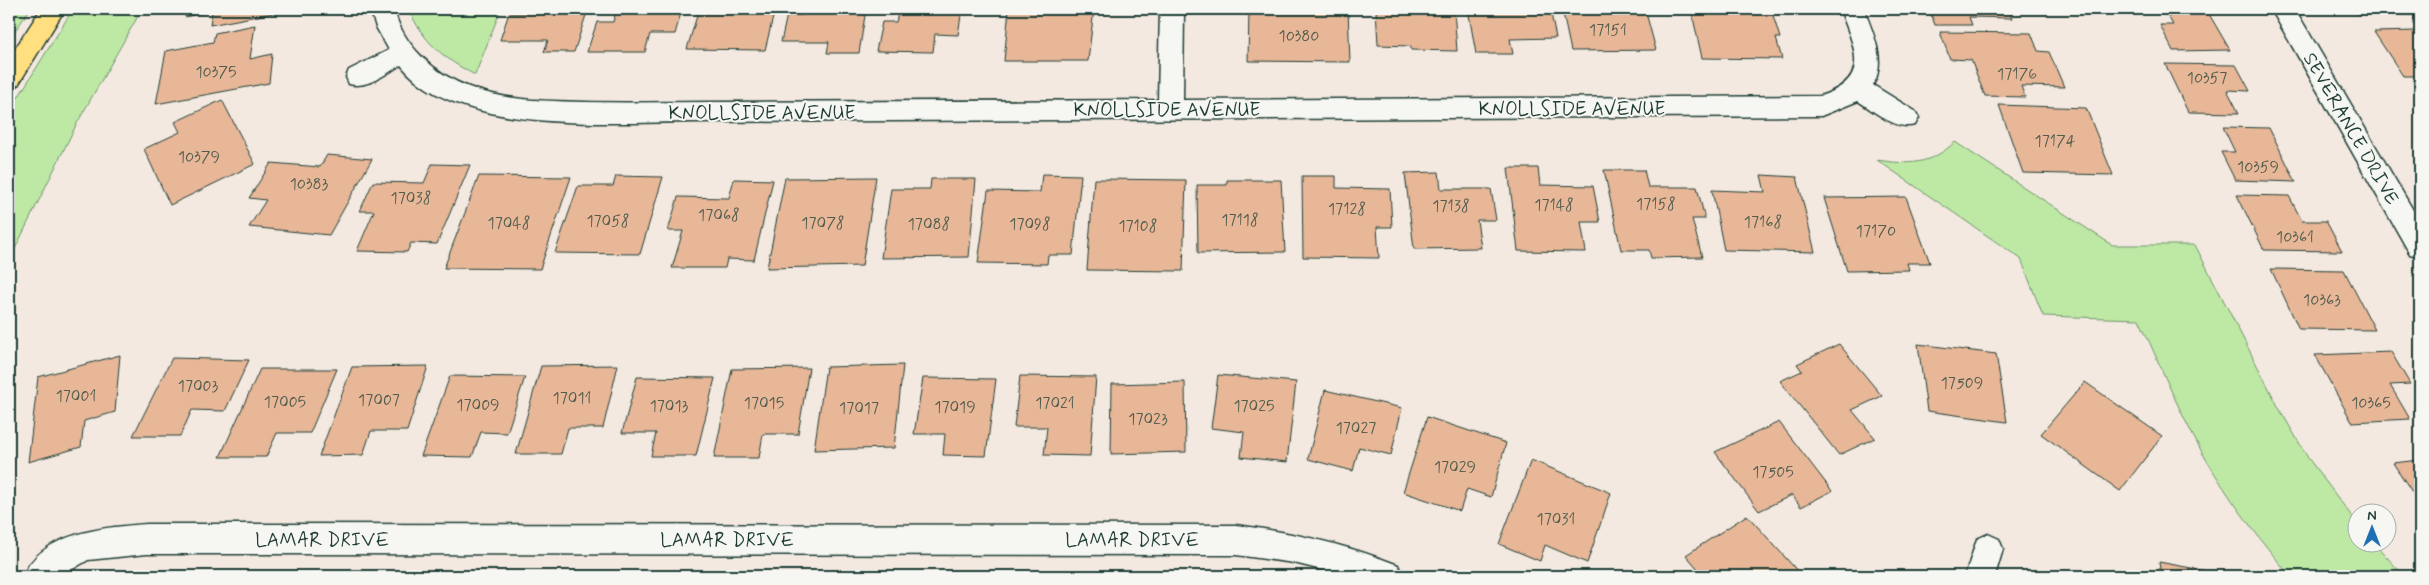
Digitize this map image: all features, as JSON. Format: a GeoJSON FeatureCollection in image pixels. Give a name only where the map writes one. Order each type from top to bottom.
{"type":"FeatureCollection","features":[{"type":"Feature","properties":{"kind":"main road"},"geometry":{"type":"LineString","coordinates":[[9,78],[53,9]]}},
{"type":"Feature","properties":{"kind":"street","name":"KNOLLSIDE AVENUE"},"geometry":{"type":"LineString","coordinates":[[382,9],[387,25],[403,53],[424,74],[453,91],[508,107],[543,111],[1788,107],[1821,106],[1847,97],[1859,89]]}},
{"type":"Feature","properties":{"kind":"street"},"geometry":{"type":"LineString","coordinates":[[1170,109],[1172,9]]}},
{"type":"Feature","properties":{"kind":"street"},"geometry":{"type":"LineString","coordinates":[[1852,9],[1868,61],[1865,77],[1859,89],[1906,118]]}},
{"type":"Feature","properties":{"kind":"street","name":"SEVERANCE DRIVE"},"geometry":{"type":"LineString","coordinates":[[2283,9],[2420,246]]}},
{"type":"Feature","properties":{"kind":"street"},"geometry":{"type":"LineString","coordinates":[[358,77],[403,53]]}},
{"type":"Feature","properties":{"kind":"street","name":"LAMAR DRIVE"},"geometry":{"type":"LineString","coordinates":[[39,576],[64,553],[97,544],[147,539],[1200,539],[1266,543],[1304,550],[1340,558],[1387,576]]}},
{"type":"Feature","properties":{"kind":"green space"},"geometry":{"type":"Polygon","coordinates":[[[30,9],[9,40],[9,10],[30,9]]]}},
{"type":"Feature","properties":{"kind":"green space"},"geometry":{"type":"Polygon","coordinates":[[[73,9],[142,9],[76,125],[9,261],[9,112],[73,9]]]}},
{"type":"Feature","properties":{"kind":"green space"},"geometry":{"type":"Polygon","coordinates":[[[409,9],[501,9],[475,75],[444,56],[427,40],[420,31],[409,9]]]}},
{"type":"Feature","properties":{"kind":"green space"},"geometry":{"type":"Polygon","coordinates":[[[1955,142],[2112,245],[2195,245],[2279,408],[2308,458],[2346,509],[2346,552],[2382,552],[2404,576],[2290,576],[2241,513],[2204,455],[2174,398],[2139,319],[2043,316],[2021,259],[1877,160],[1900,163],[1919,162],[1946,150],[1955,142]]]}},
{"type":"Feature","properties":{"kind":"building"},"geometry":{"type":"Polygon","coordinates":[[[186,9],[284,9],[284,11],[210,25],[212,11],[185,17],[186,9]]]}},
{"type":"Feature","properties":{"kind":"building"},"geometry":{"type":"Polygon","coordinates":[[[528,9],[588,9],[574,52],[544,52],[548,40],[500,40],[509,13],[526,13],[528,9]]]}},
{"type":"Feature","properties":{"kind":"building"},"geometry":{"type":"Polygon","coordinates":[[[617,9],[682,9],[675,34],[650,34],[645,52],[587,52],[597,22],[613,22],[617,9]]]}},
{"type":"Feature","properties":{"kind":"building"},"geometry":{"type":"Polygon","coordinates":[[[699,9],[775,9],[765,50],[687,49],[699,9]]]}},
{"type":"Feature","properties":{"kind":"building"},"geometry":{"type":"Polygon","coordinates":[[[806,9],[866,9],[859,53],[827,53],[829,42],[781,42],[787,15],[804,15],[806,9]]]}},
{"type":"Feature","properties":{"kind":"building"},"geometry":{"type":"Polygon","coordinates":[[[899,9],[962,9],[958,35],[935,34],[933,52],[876,51],[882,22],[896,22],[899,9]]]}},
{"type":"Feature","properties":{"kind":"building"},"geometry":{"type":"Polygon","coordinates":[[[1009,9],[1094,9],[1088,61],[1004,61],[1009,9]]]}},
{"type":"Feature","properties":{"kind":"building"},"geometry":{"type":"Polygon","coordinates":[[[1249,9],[1348,9],[1350,62],[1248,61],[1249,9]]]}},
{"type":"Feature","properties":{"kind":"building"},"geometry":{"type":"Polygon","coordinates":[[[1376,9],[1454,9],[1457,51],[1411,50],[1411,46],[1378,45],[1376,9]]]}},
{"type":"Feature","properties":{"kind":"building"},"geometry":{"type":"Polygon","coordinates":[[[1468,9],[1550,9],[1556,38],[1510,39],[1513,54],[1476,54],[1468,9]]]}},
{"type":"Feature","properties":{"kind":"building"},"geometry":{"type":"Polygon","coordinates":[[[1562,9],[1645,9],[1656,50],[1571,51],[1562,9]]]}},
{"type":"Feature","properties":{"kind":"building"},"geometry":{"type":"Polygon","coordinates":[[[1691,9],[1771,9],[1780,38],[1776,38],[1782,59],[1702,58],[1691,9]]]}},
{"type":"Feature","properties":{"kind":"building"},"geometry":{"type":"Polygon","coordinates":[[[1929,9],[2008,9],[2012,18],[1969,17],[1972,25],[1935,25],[1929,9]]]}},
{"type":"Feature","properties":{"kind":"building"},"geometry":{"type":"Polygon","coordinates":[[[2164,9],[2206,9],[2230,50],[2173,51],[2160,25],[2173,25],[2164,9]]]}},
{"type":"Feature","properties":{"kind":"building"},"geometry":{"type":"Polygon","coordinates":[[[2353,9],[2420,9],[2420,15],[2357,14],[2353,9]]]}},
{"type":"Feature","properties":{"kind":"building"},"geometry":{"type":"Polygon","coordinates":[[[255,25],[250,59],[272,54],[269,83],[156,104],[166,51],[213,42],[215,33],[255,25]]]}},
{"type":"Feature","properties":{"kind":"building"},"geometry":{"type":"Polygon","coordinates":[[[2416,31],[2420,37],[2420,76],[2403,76],[2374,32],[2416,31]]]}},
{"type":"Feature","properties":{"kind":"building"},"geometry":{"type":"Polygon","coordinates":[[[1940,32],[2031,33],[2038,51],[2049,52],[2064,87],[2021,86],[2025,97],[1985,96],[1971,60],[1950,59],[1940,32]]]}},
{"type":"Feature","properties":{"kind":"building"},"geometry":{"type":"Polygon","coordinates":[[[2165,64],[2236,65],[2250,91],[2227,90],[2239,113],[2188,112],[2165,64]]]}},
{"type":"Feature","properties":{"kind":"building"},"geometry":{"type":"Polygon","coordinates":[[[222,100],[255,164],[170,205],[144,149],[180,132],[175,122],[222,100]]]}},
{"type":"Feature","properties":{"kind":"building"},"geometry":{"type":"Polygon","coordinates":[[[1999,105],[2086,108],[2113,175],[2023,173],[1999,105]]]}},
{"type":"Feature","properties":{"kind":"building"},"geometry":{"type":"Polygon","coordinates":[[[2223,127],[2269,128],[2296,182],[2235,180],[2221,152],[2235,152],[2223,127]]]}},
{"type":"Feature","properties":{"kind":"building"},"geometry":{"type":"Polygon","coordinates":[[[327,155],[372,159],[329,235],[249,227],[266,200],[249,198],[271,163],[320,167],[327,155]]]}},
{"type":"Feature","properties":{"kind":"building"},"geometry":{"type":"Polygon","coordinates":[[[432,164],[470,165],[437,244],[411,243],[407,252],[357,251],[374,211],[360,211],[373,182],[424,183],[432,164]]]}},
{"type":"Feature","properties":{"kind":"building"},"geometry":{"type":"Polygon","coordinates":[[[1508,168],[1538,168],[1540,185],[1593,186],[1600,222],[1581,222],[1586,252],[1518,251],[1508,168]]]}},
{"type":"Feature","properties":{"kind":"building"},"geometry":{"type":"Polygon","coordinates":[[[1604,170],[1644,170],[1648,187],[1697,187],[1705,219],[1692,219],[1702,257],[1651,258],[1649,250],[1621,250],[1604,170]]]}},
{"type":"Feature","properties":{"kind":"building"},"geometry":{"type":"Polygon","coordinates":[[[1439,172],[1441,189],[1491,189],[1496,220],[1477,220],[1481,248],[1414,249],[1405,173],[1439,172]]]}},
{"type":"Feature","properties":{"kind":"building"},"geometry":{"type":"Polygon","coordinates":[[[1042,174],[1081,175],[1073,255],[1048,255],[1047,264],[978,263],[988,191],[1040,192],[1042,174]]]}},
{"type":"Feature","properties":{"kind":"building"},"geometry":{"type":"Polygon","coordinates":[[[1761,175],[1797,177],[1815,252],[1724,250],[1712,190],[1765,192],[1761,175]]]}},
{"type":"Feature","properties":{"kind":"building"},"geometry":{"type":"Polygon","coordinates":[[[479,176],[571,177],[540,269],[444,268],[479,176]]]}},
{"type":"Feature","properties":{"kind":"building"},"geometry":{"type":"Polygon","coordinates":[[[616,176],[663,177],[640,254],[555,253],[578,186],[613,186],[616,176]]]}},
{"type":"Feature","properties":{"kind":"building"},"geometry":{"type":"Polygon","coordinates":[[[1302,176],[1336,176],[1336,188],[1390,189],[1392,227],[1377,227],[1379,258],[1303,257],[1302,176]]]}},
{"type":"Feature","properties":{"kind":"building"},"geometry":{"type":"Polygon","coordinates":[[[876,177],[862,266],[767,268],[785,178],[876,177]]]}},
{"type":"Feature","properties":{"kind":"building"},"geometry":{"type":"Polygon","coordinates":[[[734,179],[773,180],[754,260],[727,259],[725,268],[672,268],[683,231],[668,231],[678,197],[729,198],[734,179]]]}},
{"type":"Feature","properties":{"kind":"building"},"geometry":{"type":"Polygon","coordinates":[[[931,179],[976,179],[969,257],[881,258],[891,189],[930,189],[931,179]]]}},
{"type":"Feature","properties":{"kind":"building"},"geometry":{"type":"Polygon","coordinates":[[[1094,179],[1186,180],[1183,271],[1087,270],[1094,179]]]}},
{"type":"Feature","properties":{"kind":"building"},"geometry":{"type":"Polygon","coordinates":[[[1227,180],[1281,180],[1285,252],[1198,253],[1197,185],[1227,185],[1227,180]]]}},
{"type":"Feature","properties":{"kind":"building"},"geometry":{"type":"Polygon","coordinates":[[[2237,195],[2289,196],[2302,221],[2326,221],[2342,251],[2264,250],[2237,195]]]}},
{"type":"Feature","properties":{"kind":"building"},"geometry":{"type":"Polygon","coordinates":[[[1906,197],[1930,263],[1907,263],[1909,270],[1847,271],[1824,198],[1906,197]]]}},
{"type":"Feature","properties":{"kind":"building"},"geometry":{"type":"Polygon","coordinates":[[[2271,269],[2344,270],[2375,330],[2299,329],[2271,269]]]}},
{"type":"Feature","properties":{"kind":"building"},"geometry":{"type":"Polygon","coordinates":[[[1839,344],[1882,396],[1852,410],[1875,438],[1839,455],[1780,381],[1802,371],[1797,364],[1839,344]]]}},
{"type":"Feature","properties":{"kind":"building"},"geometry":{"type":"Polygon","coordinates":[[[1918,344],[1996,354],[2007,422],[1927,411],[1918,344]]]}},
{"type":"Feature","properties":{"kind":"building"},"geometry":{"type":"Polygon","coordinates":[[[2391,352],[2410,384],[2390,385],[2410,419],[2352,422],[2315,355],[2391,352]]]}},
{"type":"Feature","properties":{"kind":"building"},"geometry":{"type":"Polygon","coordinates":[[[120,355],[115,412],[84,421],[81,447],[28,462],[38,377],[120,355]]]}},
{"type":"Feature","properties":{"kind":"building"},"geometry":{"type":"Polygon","coordinates":[[[172,358],[249,360],[225,411],[192,410],[180,436],[133,436],[172,358]]]}},
{"type":"Feature","properties":{"kind":"building"},"geometry":{"type":"Polygon","coordinates":[[[618,365],[603,428],[568,428],[561,454],[516,454],[541,366],[618,365]]]}},
{"type":"Feature","properties":{"kind":"building"},"geometry":{"type":"Polygon","coordinates":[[[903,365],[894,448],[814,450],[826,367],[903,365]]]}},
{"type":"Feature","properties":{"kind":"building"},"geometry":{"type":"Polygon","coordinates":[[[428,366],[407,431],[371,431],[363,455],[319,456],[352,367],[428,366]]]}},
{"type":"Feature","properties":{"kind":"building"},"geometry":{"type":"Polygon","coordinates":[[[809,368],[798,434],[763,434],[759,458],[714,458],[732,369],[809,368]]]}},
{"type":"Feature","properties":{"kind":"building"},"geometry":{"type":"Polygon","coordinates":[[[260,369],[337,369],[310,433],[277,433],[266,457],[220,457],[260,369]]]}},
{"type":"Feature","properties":{"kind":"building"},"geometry":{"type":"Polygon","coordinates":[[[1218,375],[1296,382],[1287,462],[1241,457],[1244,432],[1211,428],[1218,375]]]}},
{"type":"Feature","properties":{"kind":"building"},"geometry":{"type":"Polygon","coordinates":[[[450,376],[525,377],[507,433],[481,432],[472,457],[421,456],[450,376]]]}},
{"type":"Feature","properties":{"kind":"building"},"geometry":{"type":"Polygon","coordinates":[[[1020,376],[1096,377],[1090,456],[1044,455],[1047,427],[1014,427],[1020,376]]]}},
{"type":"Feature","properties":{"kind":"building"},"geometry":{"type":"Polygon","coordinates":[[[637,377],[715,378],[696,456],[651,456],[656,433],[622,433],[637,377]]]}},
{"type":"Feature","properties":{"kind":"building"},"geometry":{"type":"Polygon","coordinates":[[[923,378],[996,379],[986,456],[943,455],[945,434],[914,434],[923,378]]]}},
{"type":"Feature","properties":{"kind":"building"},"geometry":{"type":"Polygon","coordinates":[[[1185,382],[1186,452],[1111,454],[1112,384],[1185,382]]]}},
{"type":"Feature","properties":{"kind":"building"},"geometry":{"type":"Polygon","coordinates":[[[2085,382],[2162,436],[2120,491],[2041,434],[2085,382]]]}},
{"type":"Feature","properties":{"kind":"building"},"geometry":{"type":"Polygon","coordinates":[[[1325,390],[1402,408],[1391,455],[1359,447],[1353,471],[1308,459],[1325,390]]]}},
{"type":"Feature","properties":{"kind":"building"},"geometry":{"type":"Polygon","coordinates":[[[1427,417],[1506,443],[1491,497],[1467,489],[1460,511],[1403,492],[1427,417]]]}},
{"type":"Feature","properties":{"kind":"building"},"geometry":{"type":"Polygon","coordinates":[[[1779,422],[1832,491],[1801,507],[1792,495],[1759,511],[1715,452],[1779,422]]]}},
{"type":"Feature","properties":{"kind":"building"},"geometry":{"type":"Polygon","coordinates":[[[1531,460],[1611,493],[1587,563],[1545,545],[1540,561],[1499,544],[1531,460]]]}},
{"type":"Feature","properties":{"kind":"building"},"geometry":{"type":"Polygon","coordinates":[[[2420,460],[2420,504],[2393,463],[2420,460]]]}},
{"type":"Feature","properties":{"kind":"building"},"geometry":{"type":"Polygon","coordinates":[[[1747,515],[1802,576],[1704,576],[1686,555],[1747,515]]]}},
{"type":"Feature","properties":{"kind":"building"},"geometry":{"type":"Polygon","coordinates":[[[2159,562],[2234,576],[2161,576],[2159,562]]]}}]}
